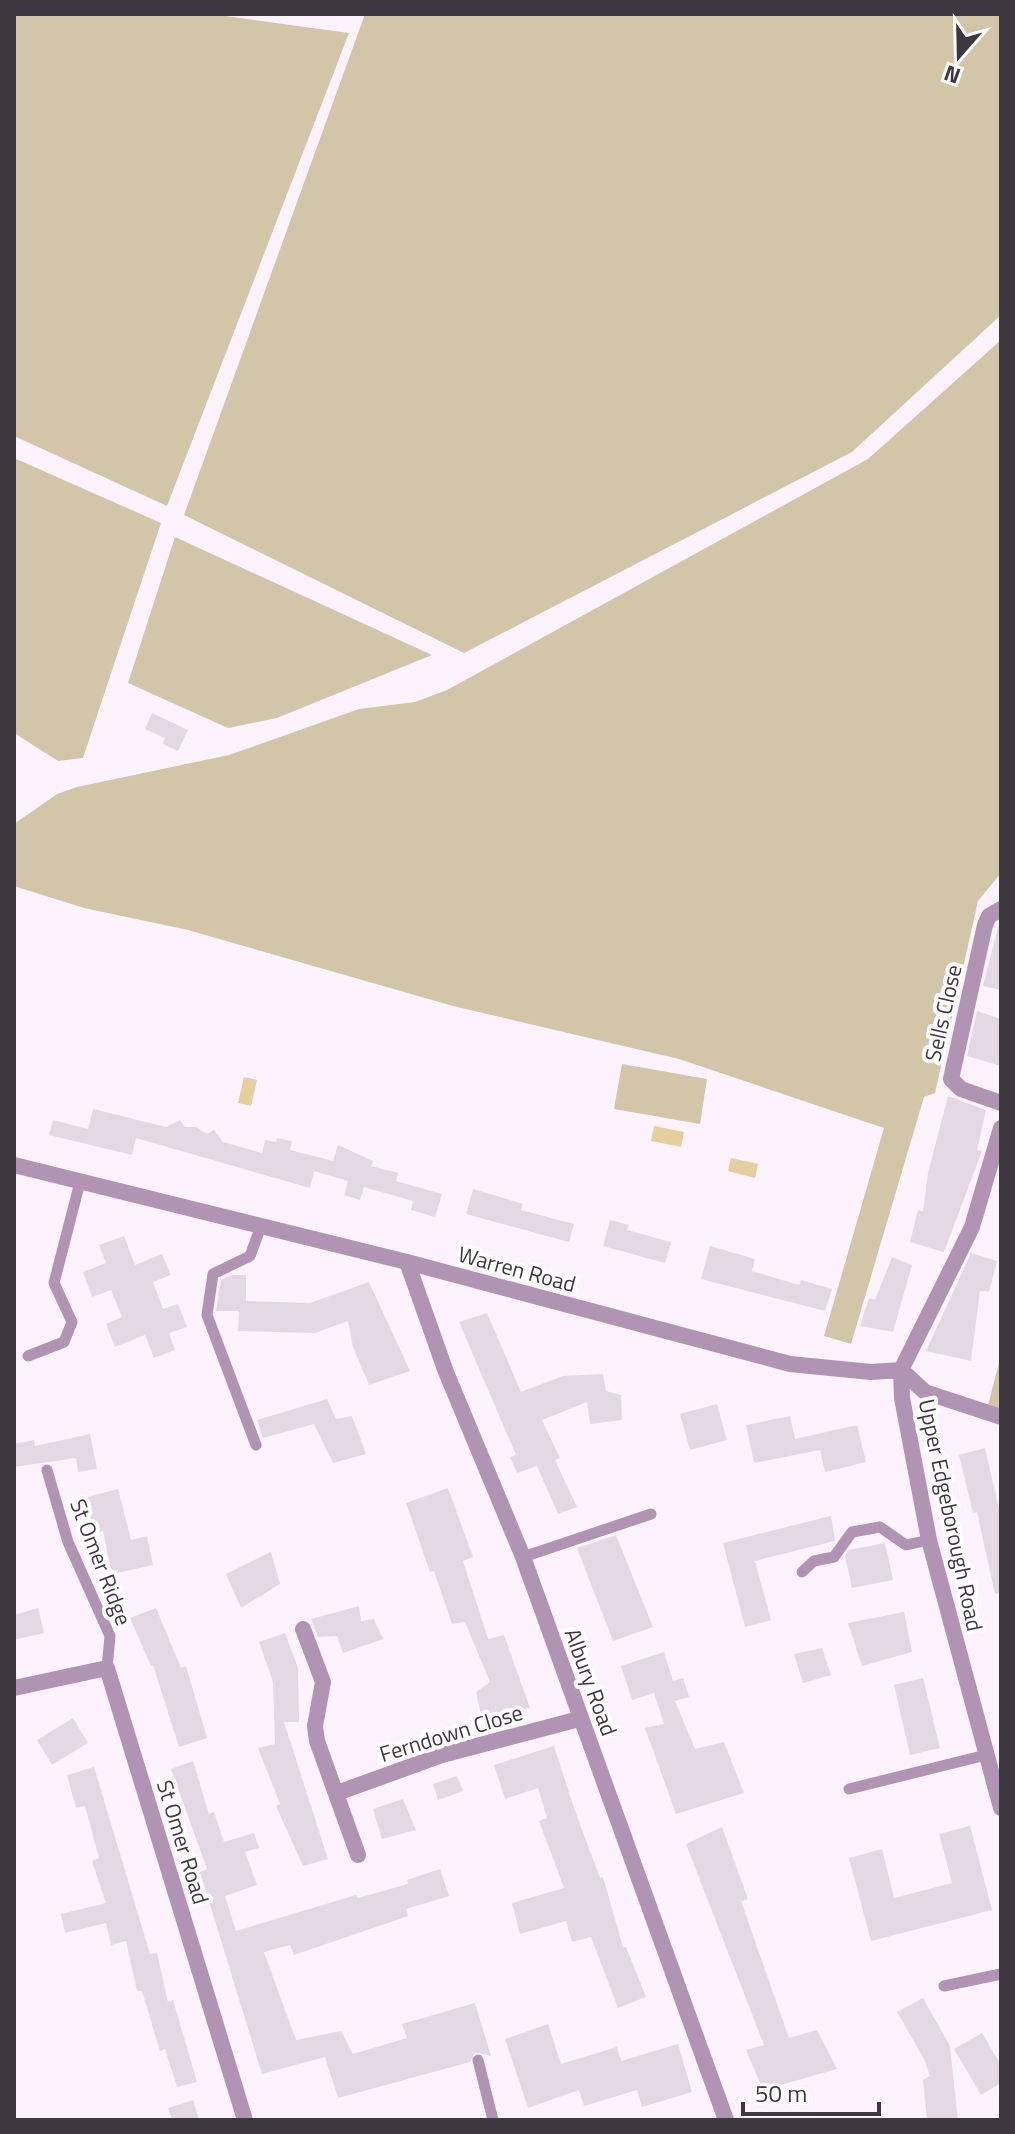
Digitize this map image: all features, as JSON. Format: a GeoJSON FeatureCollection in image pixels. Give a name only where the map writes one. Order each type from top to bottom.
{"type":"FeatureCollection","features":[{"type":"Feature","properties":{"kind":"street","name":"Sells Close"},"geometry":{"type":"LineString","coordinates":[[1001,909],[989,916],[985,925],[951,1079],[961,1089],[1001,1103]]}},
{"type":"Feature","properties":{"kind":"street"},"geometry":{"type":"LineString","coordinates":[[1001,1128],[972,1227],[901,1370],[925,1392],[1001,1417]]}},
{"type":"Feature","properties":{"kind":"street","name":"Warren Road"},"geometry":{"type":"LineString","coordinates":[[14,1165],[407,1262],[790,1364],[871,1372],[901,1370]]}},
{"type":"Feature","properties":{"kind":"street","name":"Albury Road"},"geometry":{"type":"LineString","coordinates":[[407,1262],[446,1372],[523,1557],[726,2120]]}},
{"type":"Feature","properties":{"kind":"street","name":"Upper Edgeborough Road"},"geometry":{"type":"LineString","coordinates":[[901,1370],[902,1398],[929,1540],[1001,1808]]}},
{"type":"Feature","properties":{"kind":"street"},"geometry":{"type":"LineString","coordinates":[[303,1629],[323,1682],[315,1726],[317,1741],[358,1855]]}},
{"type":"Feature","properties":{"kind":"street"},"geometry":{"type":"LineString","coordinates":[[14,1688],[107,1668]]}},
{"type":"Feature","properties":{"kind":"street","name":"St Omer Road"},"geometry":{"type":"LineString","coordinates":[[107,1668],[245,2120]]}},
{"type":"Feature","properties":{"kind":"street","name":"Ferndown Close"},"geometry":{"type":"LineString","coordinates":[[337,1793],[442,1755],[579,1719]]}},
{"type":"Feature","properties":{"kind":"lane"},"geometry":{"type":"LineString","coordinates":[[28,1356],[64,1342],[72,1322],[54,1283],[80,1182]]}},
{"type":"Feature","properties":{"kind":"lane"},"geometry":{"type":"LineString","coordinates":[[256,1445],[207,1315],[209,1282],[213,1274],[250,1256],[261,1226]]}},
{"type":"Feature","properties":{"kind":"lane","name":"St Omer Ridge"},"geometry":{"type":"LineString","coordinates":[[47,1470],[68,1542],[110,1636],[107,1668]]}},
{"type":"Feature","properties":{"kind":"lane"},"geometry":{"type":"LineString","coordinates":[[523,1557],[651,1514]]}},
{"type":"Feature","properties":{"kind":"lane"},"geometry":{"type":"LineString","coordinates":[[802,1572],[814,1561],[834,1557],[852,1532],[880,1527],[906,1545],[929,1540]]}},
{"type":"Feature","properties":{"kind":"lane"},"geometry":{"type":"LineString","coordinates":[[849,1789],[986,1755]]}},
{"type":"Feature","properties":{"kind":"lane"},"geometry":{"type":"LineString","coordinates":[[944,1986],[1001,1974]]}},
{"type":"Feature","properties":{"kind":"lane"},"geometry":{"type":"LineString","coordinates":[[478,2060],[493,2120]]}},
{"type":"Feature","properties":{"kind":"shaded area"},"geometry":{"type":"Polygon","coordinates":[[[14,14],[211,14],[349,33],[167,506],[14,436],[14,14]]]}},
{"type":"Feature","properties":{"kind":"shaded area"},"geometry":{"type":"Polygon","coordinates":[[[365,14],[1001,14],[1001,315],[852,452],[464,653],[184,515],[365,14]]]}},
{"type":"Feature","properties":{"kind":"shaded area"},"geometry":{"type":"Polygon","coordinates":[[[1001,340],[1001,873],[978,901],[935,1093],[924,1097],[851,1344],[824,1336],[884,1128],[679,1059],[453,1006],[188,930],[84,908],[14,886],[14,824],[57,794],[77,787],[229,755],[359,709],[415,702],[447,690],[868,459],[1001,340]]]}},
{"type":"Feature","properties":{"kind":"shaded area"},"geometry":{"type":"Polygon","coordinates":[[[14,458],[161,523],[83,758],[58,761],[14,733],[14,458]]]}},
{"type":"Feature","properties":{"kind":"shaded area"},"geometry":{"type":"Polygon","coordinates":[[[175,537],[432,655],[277,718],[228,728],[128,683],[175,537]]]}},
{"type":"Feature","properties":{"kind":"shaded area"},"geometry":{"type":"Polygon","coordinates":[[[622,1064],[707,1079],[700,1124],[614,1109],[622,1064]]]}},
{"type":"Feature","properties":{"kind":"shaded area"},"geometry":{"type":"Polygon","coordinates":[[[244,1077],[257,1080],[251,1106],[238,1103],[244,1077]]]}},
{"type":"Feature","properties":{"kind":"shaded area"},"geometry":{"type":"Polygon","coordinates":[[[654,1126],[684,1132],[681,1147],[651,1141],[654,1126]]]}},
{"type":"Feature","properties":{"kind":"shaded area"},"geometry":{"type":"Polygon","coordinates":[[[731,1158],[758,1164],[755,1178],[728,1171],[731,1158]]]}},
{"type":"Feature","properties":{"kind":"shaded area"},"geometry":{"type":"Polygon","coordinates":[[[1001,1355],[1001,1417],[986,1413],[1001,1355]]]}},
{"type":"Feature","properties":{"kind":"building"},"geometry":{"type":"Polygon","coordinates":[[[152,713],[188,730],[178,751],[163,744],[165,738],[145,729],[152,713]]]}},
{"type":"Feature","properties":{"kind":"building"},"geometry":{"type":"Polygon","coordinates":[[[1001,923],[1001,990],[983,986],[1001,923]]]}},
{"type":"Feature","properties":{"kind":"building"},"geometry":{"type":"Polygon","coordinates":[[[977,1011],[1001,1019],[1001,1066],[967,1056],[977,1011]]]}},
{"type":"Feature","properties":{"kind":"building"},"geometry":{"type":"Polygon","coordinates":[[[948,1096],[986,1110],[977,1150],[982,1151],[944,1252],[910,1242],[918,1210],[923,1212],[928,1173],[948,1096]]]}},
{"type":"Feature","properties":{"kind":"building"},"geometry":{"type":"Polygon","coordinates":[[[93,1109],[166,1127],[180,1120],[185,1127],[196,1127],[207,1134],[214,1130],[223,1142],[262,1153],[265,1140],[276,1142],[277,1138],[292,1141],[290,1150],[333,1161],[338,1145],[373,1161],[371,1166],[398,1173],[396,1181],[442,1194],[435,1217],[411,1210],[413,1201],[364,1187],[360,1200],[344,1195],[348,1181],[314,1171],[310,1188],[136,1138],[132,1155],[49,1135],[53,1120],[88,1129],[93,1109]]]}},
{"type":"Feature","properties":{"kind":"building"},"geometry":{"type":"Polygon","coordinates":[[[473,1189],[523,1204],[521,1210],[574,1224],[569,1242],[466,1214],[473,1189]]]}},
{"type":"Feature","properties":{"kind":"building"},"geometry":{"type":"Polygon","coordinates":[[[610,1220],[629,1225],[627,1230],[671,1242],[665,1263],[603,1246],[610,1220]]]}},
{"type":"Feature","properties":{"kind":"building"},"geometry":{"type":"Polygon","coordinates":[[[124,1236],[135,1265],[162,1254],[171,1275],[153,1282],[163,1309],[178,1304],[187,1327],[169,1333],[175,1350],[154,1358],[145,1335],[115,1347],[106,1324],[122,1317],[111,1290],[92,1297],[83,1272],[106,1263],[99,1245],[124,1236]]]}},
{"type":"Feature","properties":{"kind":"building"},"geometry":{"type":"Polygon","coordinates":[[[710,1246],[755,1259],[752,1271],[799,1285],[801,1280],[832,1289],[825,1311],[701,1279],[710,1246]]]}},
{"type":"Feature","properties":{"kind":"building"},"geometry":{"type":"Polygon","coordinates":[[[971,1253],[997,1261],[989,1292],[980,1291],[971,1361],[926,1351],[971,1253]]]}},
{"type":"Feature","properties":{"kind":"building"},"geometry":{"type":"Polygon","coordinates":[[[892,1257],[912,1265],[893,1332],[860,1326],[869,1298],[875,1300],[892,1257]]]}},
{"type":"Feature","properties":{"kind":"building"},"geometry":{"type":"Polygon","coordinates":[[[231,1275],[246,1275],[246,1301],[310,1303],[369,1282],[410,1371],[369,1385],[353,1347],[348,1321],[315,1333],[238,1331],[239,1311],[216,1311],[221,1280],[231,1275]]]}},
{"type":"Feature","properties":{"kind":"building"},"geometry":{"type":"Polygon","coordinates":[[[487,1313],[521,1392],[563,1376],[603,1374],[606,1391],[621,1395],[622,1420],[590,1424],[587,1402],[542,1420],[560,1458],[555,1460],[577,1507],[558,1514],[537,1466],[517,1473],[510,1457],[516,1455],[459,1322],[487,1313]]]}},
{"type":"Feature","properties":{"kind":"building"},"geometry":{"type":"Polygon","coordinates":[[[327,1399],[336,1419],[352,1416],[366,1454],[333,1463],[314,1424],[263,1438],[257,1420],[327,1399]]]}},
{"type":"Feature","properties":{"kind":"building"},"geometry":{"type":"Polygon","coordinates":[[[717,1404],[727,1440],[690,1450],[680,1414],[717,1404]]]}},
{"type":"Feature","properties":{"kind":"building"},"geometry":{"type":"Polygon","coordinates":[[[790,1416],[795,1439],[857,1425],[866,1462],[825,1472],[820,1450],[754,1463],[746,1425],[790,1416]]]}},
{"type":"Feature","properties":{"kind":"building"},"geometry":{"type":"Polygon","coordinates":[[[90,1434],[97,1469],[78,1472],[76,1458],[14,1467],[14,1444],[34,1440],[35,1446],[90,1434]]]}},
{"type":"Feature","properties":{"kind":"building"},"geometry":{"type":"Polygon","coordinates":[[[985,1448],[1001,1518],[1001,1593],[995,1594],[977,1512],[973,1513],[959,1455],[985,1448]]]}},
{"type":"Feature","properties":{"kind":"building"},"geometry":{"type":"Polygon","coordinates":[[[448,1488],[473,1557],[463,1561],[488,1639],[504,1635],[530,1708],[482,1719],[476,1692],[490,1682],[465,1622],[452,1624],[406,1503],[448,1488]]]}},
{"type":"Feature","properties":{"kind":"building"},"geometry":{"type":"Polygon","coordinates":[[[118,1489],[131,1540],[147,1536],[153,1565],[112,1574],[103,1531],[94,1534],[84,1498],[118,1489]]]}},
{"type":"Feature","properties":{"kind":"building"},"geometry":{"type":"Polygon","coordinates":[[[831,1516],[835,1541],[755,1561],[771,1620],[745,1627],[723,1543],[831,1516]]]}},
{"type":"Feature","properties":{"kind":"building"},"geometry":{"type":"Polygon","coordinates":[[[616,1535],[653,1627],[613,1641],[577,1548],[616,1535]]]}},
{"type":"Feature","properties":{"kind":"building"},"geometry":{"type":"Polygon","coordinates":[[[885,1543],[893,1580],[852,1588],[845,1556],[849,1550],[885,1543]]]}},
{"type":"Feature","properties":{"kind":"building"},"geometry":{"type":"Polygon","coordinates":[[[271,1552],[280,1584],[241,1608],[226,1574],[271,1552]]]}},
{"type":"Feature","properties":{"kind":"building"},"geometry":{"type":"Polygon","coordinates":[[[359,1606],[361,1621],[374,1619],[383,1639],[343,1653],[337,1636],[318,1637],[311,1619],[359,1606]]]}},
{"type":"Feature","properties":{"kind":"building"},"geometry":{"type":"Polygon","coordinates":[[[38,1608],[44,1633],[14,1640],[14,1615],[38,1608]]]}},
{"type":"Feature","properties":{"kind":"building"},"geometry":{"type":"Polygon","coordinates":[[[156,1608],[181,1668],[186,1666],[207,1738],[179,1747],[153,1665],[130,1618],[156,1608]]]}},
{"type":"Feature","properties":{"kind":"building"},"geometry":{"type":"Polygon","coordinates":[[[904,1612],[912,1652],[862,1666],[848,1623],[904,1612]]]}},
{"type":"Feature","properties":{"kind":"building"},"geometry":{"type":"Polygon","coordinates":[[[285,1633],[298,1668],[299,1722],[284,1722],[328,1859],[303,1866],[276,1806],[280,1804],[258,1748],[275,1744],[273,1682],[259,1642],[285,1633]]]}},
{"type":"Feature","properties":{"kind":"building"},"geometry":{"type":"Polygon","coordinates":[[[822,1648],[831,1675],[803,1683],[794,1654],[822,1648]]]}},
{"type":"Feature","properties":{"kind":"building"},"geometry":{"type":"Polygon","coordinates":[[[664,1652],[673,1681],[683,1678],[689,1697],[675,1701],[695,1749],[724,1742],[744,1793],[676,1814],[645,1728],[664,1724],[654,1693],[632,1700],[621,1666],[664,1652]]]}},
{"type":"Feature","properties":{"kind":"building"},"geometry":{"type":"Polygon","coordinates":[[[923,1678],[940,1748],[910,1755],[894,1685],[923,1678]]]}},
{"type":"Feature","properties":{"kind":"building"},"geometry":{"type":"Polygon","coordinates":[[[73,1718],[88,1743],[52,1765],[37,1740],[73,1718]]]}},
{"type":"Feature","properties":{"kind":"building"},"geometry":{"type":"Polygon","coordinates":[[[554,1746],[600,1878],[603,1877],[623,1947],[626,1947],[646,1997],[618,2008],[591,1937],[572,1942],[566,1921],[520,1934],[512,1903],[564,1888],[539,1821],[547,1818],[538,1788],[505,1799],[494,1765],[554,1746]]]}},
{"type":"Feature","properties":{"kind":"building"},"geometry":{"type":"Polygon","coordinates":[[[193,1761],[209,1814],[214,1812],[224,1842],[254,1833],[259,1848],[245,1852],[257,1885],[225,1896],[236,1931],[356,1895],[358,1898],[408,1884],[407,1880],[440,1869],[449,1896],[406,1909],[408,1916],[294,1955],[290,1945],[264,1952],[296,2040],[341,2031],[353,2054],[407,2038],[402,2024],[475,2003],[491,2056],[475,2052],[470,2062],[338,2098],[325,2057],[262,2074],[200,1872],[207,1869],[171,1769],[193,1761]]]}},
{"type":"Feature","properties":{"kind":"building"},"geometry":{"type":"Polygon","coordinates":[[[94,1767],[150,1954],[157,1953],[168,2002],[173,2000],[197,2082],[177,2087],[165,2049],[160,2051],[142,1991],[137,1991],[126,1941],[111,1945],[106,1923],[65,1933],[61,1914],[106,1903],[92,1861],[99,1858],[85,1806],[76,1808],[67,1775],[94,1767]]]}},
{"type":"Feature","properties":{"kind":"building"},"geometry":{"type":"Polygon","coordinates":[[[457,1776],[463,1791],[438,1800],[433,1784],[457,1776]]]}},
{"type":"Feature","properties":{"kind":"building"},"geometry":{"type":"Polygon","coordinates":[[[403,1799],[416,1830],[382,1839],[373,1809],[403,1799]]]}},
{"type":"Feature","properties":{"kind":"building"},"geometry":{"type":"Polygon","coordinates":[[[970,1826],[992,1910],[871,1941],[849,1858],[882,1849],[894,1898],[952,1883],[939,1834],[970,1826]]]}},
{"type":"Feature","properties":{"kind":"building"},"geometry":{"type":"Polygon","coordinates":[[[722,1827],[748,1899],[741,1901],[789,2038],[817,2030],[837,2069],[763,2090],[746,2050],[764,2045],[686,1844],[722,1827]]]}},
{"type":"Feature","properties":{"kind":"building"},"geometry":{"type":"Polygon","coordinates":[[[923,1998],[950,2046],[958,2120],[927,2120],[923,2080],[930,2076],[924,2059],[897,2012],[923,1998]]]}},
{"type":"Feature","properties":{"kind":"building"},"geometry":{"type":"Polygon","coordinates":[[[548,2024],[561,2064],[617,2047],[621,2061],[678,2044],[692,2092],[642,2107],[637,2090],[584,2106],[579,2090],[528,2108],[505,2039],[548,2024]]]}},
{"type":"Feature","properties":{"kind":"building"},"geometry":{"type":"Polygon","coordinates":[[[982,2033],[1001,2065],[1001,2083],[981,2095],[954,2049],[982,2033]]]}},
{"type":"Feature","properties":{"kind":"building"},"geometry":{"type":"Polygon","coordinates":[[[193,2100],[199,2120],[172,2120],[168,2108],[193,2100]]]}}]}
